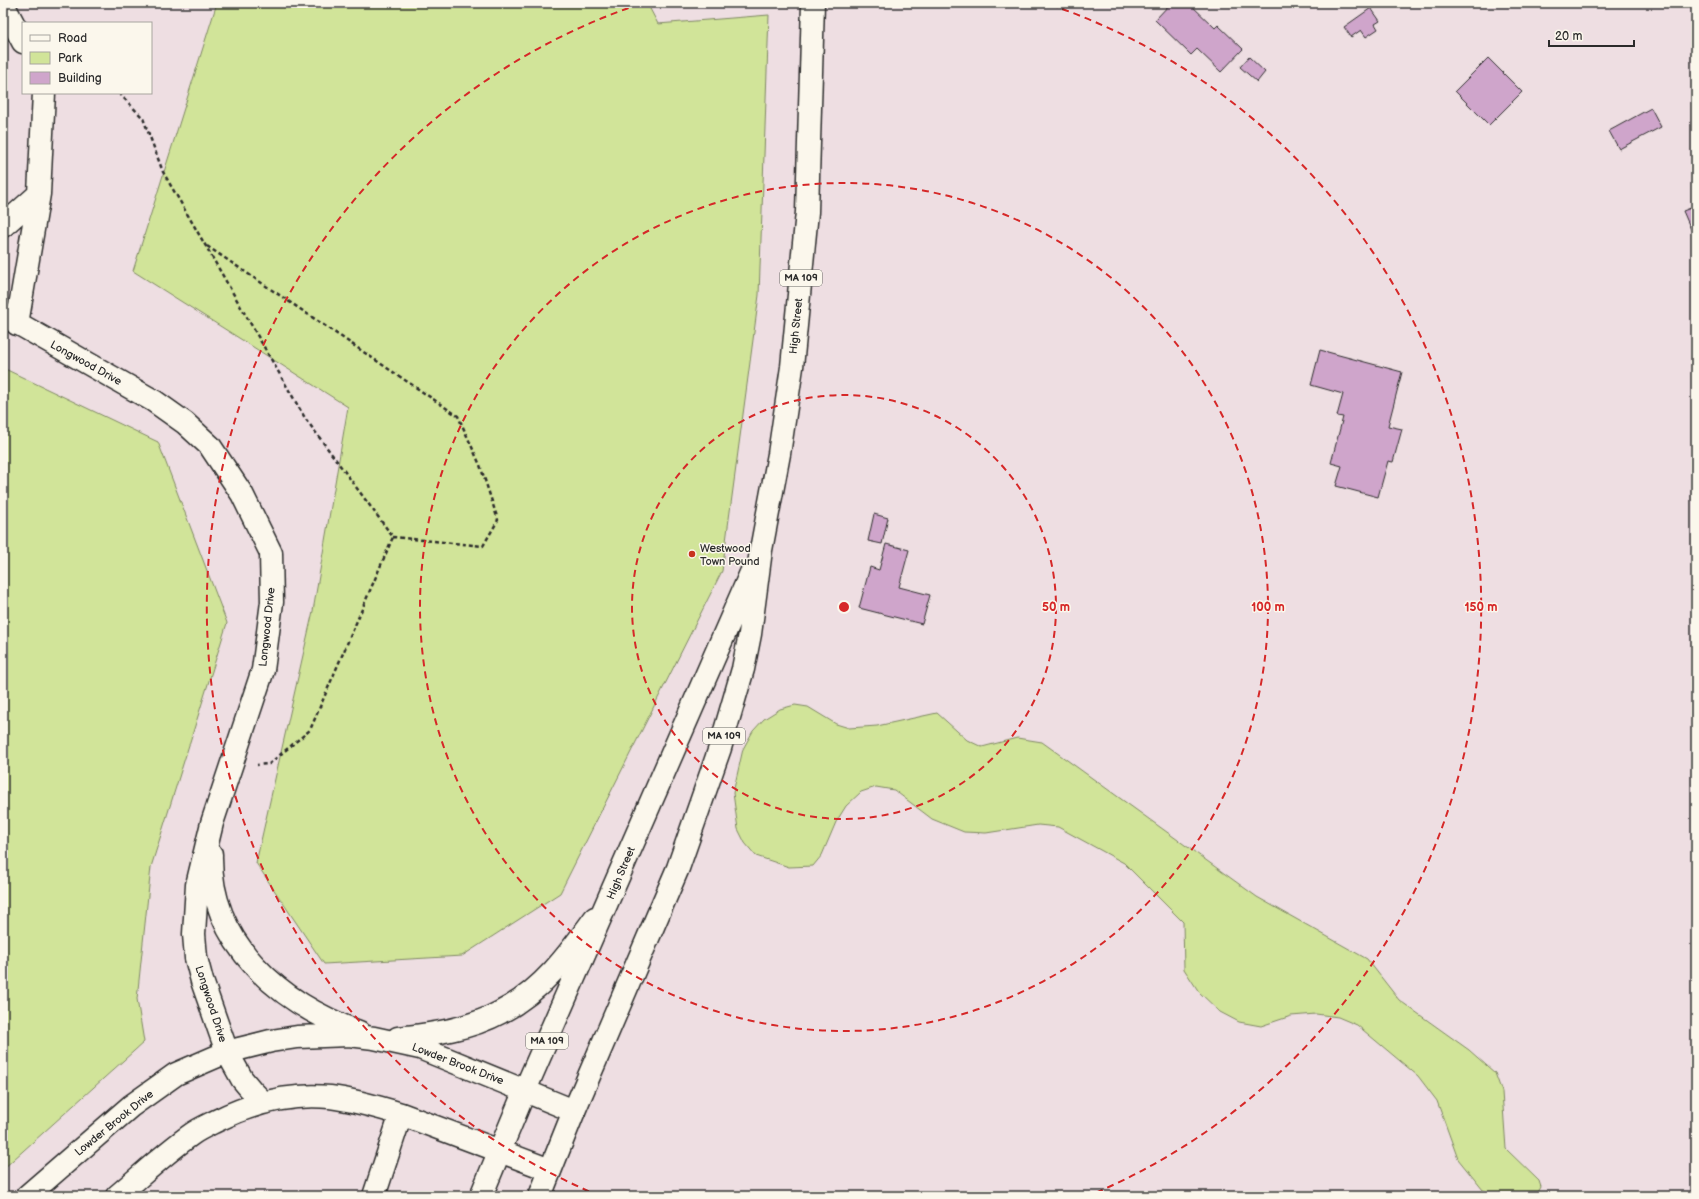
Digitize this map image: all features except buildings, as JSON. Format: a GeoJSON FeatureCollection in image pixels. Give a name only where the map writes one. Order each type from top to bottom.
{"type":"FeatureCollection","features":[{"type":"Feature","properties":{"kind":"street","name":"High Street"},"geometry":{"type":"LineString","coordinates":[[540,1196],[574,1111],[678,868],[718,755],[743,669],[750,634],[761,550],[779,454],[792,367],[808,196],[813,3]]}},
{"type":"Feature","properties":{"kind":"street"},"geometry":{"type":"LineString","coordinates":[[3,4],[22,40]]}},
{"type":"Feature","properties":{"kind":"street"},"geometry":{"type":"LineString","coordinates":[[10,320],[38,194],[44,94]]}},
{"type":"Feature","properties":{"kind":"street"},"geometry":{"type":"LineString","coordinates":[[3,226],[38,194]]}},
{"type":"Feature","properties":{"kind":"street","name":"Longwood Drive"},"geometry":{"type":"LineString","coordinates":[[10,320],[154,401],[190,428],[210,446],[242,494],[272,553],[272,602],[263,670],[212,823],[197,885],[194,934],[196,958],[202,981],[227,1052],[242,1079],[252,1092],[264,1102]]}},
{"type":"Feature","properties":{"kind":"street","name":"High Street"},"geometry":{"type":"LineString","coordinates":[[481,1196],[525,1090],[761,550]]}},
{"type":"Feature","properties":{"kind":"street","name":"Longwood Drive"},"geometry":{"type":"LineString","coordinates":[[212,823],[211,862],[214,885],[219,906],[237,945],[249,960],[277,988],[294,1000],[344,1027],[374,1038]]}},
{"type":"Feature","properties":{"kind":"street"},"geometry":{"type":"LineString","coordinates":[[374,1038],[398,1038],[449,1031],[476,1023],[500,1013],[520,1001],[536,989],[567,956],[597,915],[615,887]]}},
{"type":"Feature","properties":{"kind":"street","name":"Lowder Brook Drive"},"geometry":{"type":"LineString","coordinates":[[27,1196],[131,1106],[176,1074],[227,1052],[271,1041],[297,1037],[349,1035],[374,1038],[420,1048],[574,1111]]}},
{"type":"Feature","properties":{"kind":"street"},"geometry":{"type":"LineString","coordinates":[[117,1196],[193,1133],[238,1110],[264,1102],[308,1096],[331,1097],[401,1114],[550,1170]]}},
{"type":"Feature","properties":{"kind":"street"},"geometry":{"type":"LineString","coordinates":[[374,1196],[401,1114]]}},
{"type":"Feature","properties":{"kind":"path"},"geometry":{"type":"LineString","coordinates":[[120,94],[143,118],[163,172],[205,245],[305,418],[393,537],[483,546],[498,520],[480,465],[458,416],[205,245]]}},
{"type":"Feature","properties":{"kind":"path"},"geometry":{"type":"LineString","coordinates":[[231,769],[269,764],[310,730],[393,537]]}},
{"type":"Feature","properties":{"kind":"green space"},"geometry":{"type":"Polygon","coordinates":[[[217,3],[647,3],[658,24],[769,15],[759,295],[722,571],[560,893],[462,956],[324,964],[256,863],[313,611],[348,407],[133,271],[217,3]]]}},
{"type":"Feature","properties":{"kind":"green space"},"geometry":{"type":"Polygon","coordinates":[[[3,368],[158,442],[227,623],[151,867],[137,999],[144,1042],[3,1169],[3,368]]]}},
{"type":"Feature","properties":{"kind":"green space"},"geometry":{"type":"Polygon","coordinates":[[[795,705],[808,707],[836,724],[849,728],[877,726],[937,713],[967,740],[982,747],[1017,738],[1042,742],[1257,897],[1367,959],[1399,1000],[1469,1050],[1495,1073],[1502,1092],[1506,1149],[1539,1181],[1541,1187],[1536,1196],[1497,1196],[1483,1190],[1458,1159],[1437,1101],[1418,1076],[1357,1025],[1338,1017],[1316,1014],[1291,1016],[1261,1026],[1239,1022],[1220,1012],[1199,992],[1184,969],[1183,922],[1124,863],[1058,827],[1038,825],[986,833],[964,832],[932,819],[894,790],[876,787],[861,792],[846,806],[836,822],[822,855],[813,866],[789,867],[756,856],[745,843],[738,829],[733,793],[743,749],[753,731],[764,719],[780,709],[795,705]]]}},
{"type":"Feature","properties":{"kind":"place","name":"Westwood Town Pound"},"geometry":{"type":"Point","coordinates":[692,554]}}]}
